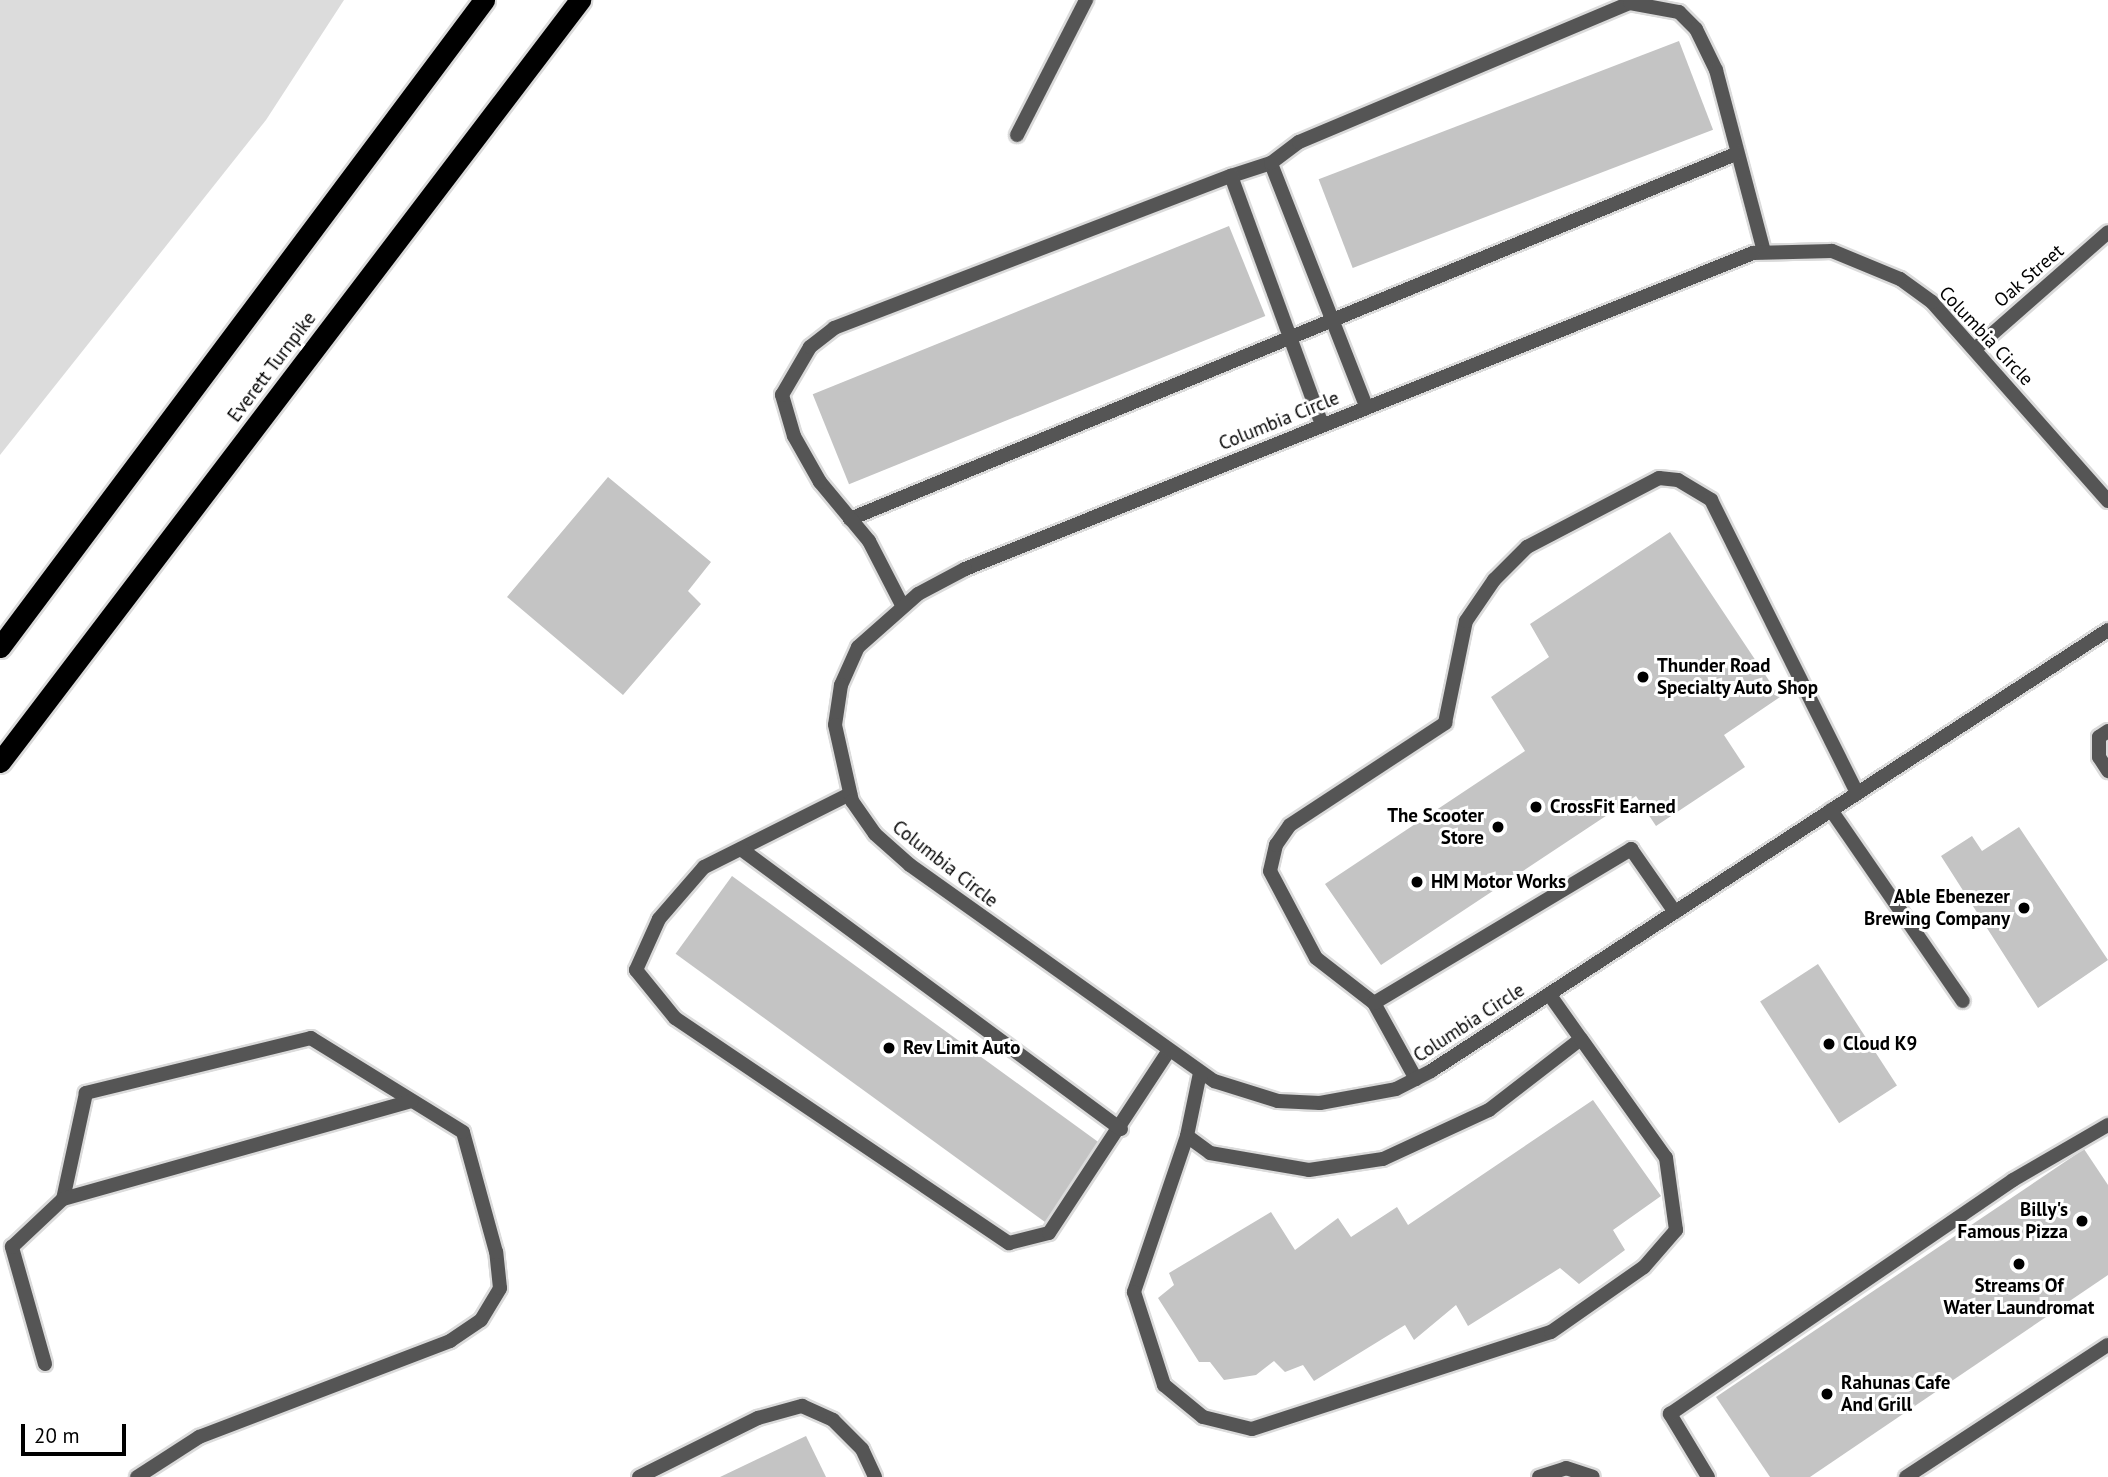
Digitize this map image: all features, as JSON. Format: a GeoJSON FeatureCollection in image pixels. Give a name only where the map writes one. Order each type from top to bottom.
{"type":"FeatureCollection","features":[{"type":"Feature","properties":{"kind":"highway"},"geometry":{"type":"LineString","coordinates":[[0,647],[484,0]]}},
{"type":"Feature","properties":{"kind":"highway","name":"Everett Turnpike"},"geometry":{"type":"LineString","coordinates":[[0,762],[580,0]]}},
{"type":"Feature","properties":{"kind":"street"},"geometry":{"type":"LineString","coordinates":[[1017,135],[1086,0]]}},
{"type":"Feature","properties":{"kind":"street"},"geometry":{"type":"LineString","coordinates":[[902,605],[850,519],[794,436],[782,395],[810,346],[834,328],[1271,163],[1299,142],[1630,3],[1679,12],[1696,29],[1716,70],[1764,252]]}},
{"type":"Feature","properties":{"kind":"street"},"geometry":{"type":"LineString","coordinates":[[850,519],[1738,153]]}},
{"type":"Feature","properties":{"kind":"street"},"geometry":{"type":"LineString","coordinates":[[1271,163],[1366,406]]}},
{"type":"Feature","properties":{"kind":"street"},"geometry":{"type":"LineString","coordinates":[[1231,176],[1322,424]]}},
{"type":"Feature","properties":{"kind":"street","name":"Oak Street"},"geometry":{"type":"LineString","coordinates":[[1975,349],[2108,232]]}},
{"type":"Feature","properties":{"kind":"street","name":"Columbia Circle"},"geometry":{"type":"LineString","coordinates":[[2108,501],[1932,302],[1867,261],[1832,251],[1764,252],[1709,267],[965,569],[902,605],[858,647],[841,685],[835,726],[850,794],[875,834],[910,865],[1200,1073],[1249,1095],[1320,1103],[1369,1096],[1416,1079],[2108,629]]}},
{"type":"Feature","properties":{"kind":"street"},"geometry":{"type":"LineString","coordinates":[[1416,1079],[1374,1003],[1316,958],[1270,871],[1276,845],[1290,825],[1445,723],[1466,621],[1494,580],[1527,547],[1658,478],[1678,480],[1712,500],[1857,793]]}},
{"type":"Feature","properties":{"kind":"street"},"geometry":{"type":"LineString","coordinates":[[2108,731],[2099,737],[2099,757],[2108,771]]}},
{"type":"Feature","properties":{"kind":"street"},"geometry":{"type":"LineString","coordinates":[[850,794],[704,867],[659,919],[636,970],[675,1018],[1009,1243],[1049,1233],[1121,1129],[1168,1052]]}},
{"type":"Feature","properties":{"kind":"street"},"geometry":{"type":"LineString","coordinates":[[1831,810],[1963,1001]]}},
{"type":"Feature","properties":{"kind":"street"},"geometry":{"type":"LineString","coordinates":[[741,849],[1121,1129]]}},
{"type":"Feature","properties":{"kind":"street"},"geometry":{"type":"LineString","coordinates":[[1374,1003],[1631,849],[1675,912]]}},
{"type":"Feature","properties":{"kind":"street"},"geometry":{"type":"LineString","coordinates":[[1200,1073],[1186,1136],[1135,1292],[1164,1385],[1203,1417],[1252,1429],[1550,1332],[1644,1267],[1676,1230],[1666,1158],[1549,994]]}},
{"type":"Feature","properties":{"kind":"street"},"geometry":{"type":"LineString","coordinates":[[64,1199],[86,1093],[312,1038],[463,1132],[500,1288],[481,1320],[450,1341],[199,1437],[137,1477]]}},
{"type":"Feature","properties":{"kind":"street"},"geometry":{"type":"LineString","coordinates":[[1186,1136],[1210,1153],[1309,1170],[1383,1159],[1489,1110],[1581,1039]]}},
{"type":"Feature","properties":{"kind":"street"},"geometry":{"type":"LineString","coordinates":[[45,1364],[12,1247],[64,1199],[412,1101]]}},
{"type":"Feature","properties":{"kind":"street"},"geometry":{"type":"LineString","coordinates":[[1707,1477],[1670,1414],[2013,1180],[2108,1125]]}},
{"type":"Feature","properties":{"kind":"street"},"geometry":{"type":"LineString","coordinates":[[1906,1477],[2108,1345]]}},
{"type":"Feature","properties":{"kind":"street"},"geometry":{"type":"LineString","coordinates":[[639,1477],[758,1418],[802,1406],[833,1420],[862,1449],[875,1477]]}},
{"type":"Feature","properties":{"kind":"street"},"geometry":{"type":"LineString","coordinates":[[1539,1477],[1566,1468],[1593,1477]]}},
{"type":"Feature","properties":{"kind":"shaded area"},"geometry":{"type":"Polygon","coordinates":[[[0,0],[344,0],[266,120],[0,455],[0,0]]]}},
{"type":"Feature","properties":{"kind":"building"},"geometry":{"type":"Polygon","coordinates":[[[1679,41],[1713,130],[1353,268],[1319,179],[1679,41]]]}},
{"type":"Feature","properties":{"kind":"building"},"geometry":{"type":"Polygon","coordinates":[[[1229,226],[1265,316],[849,484],[813,394],[1229,226]]]}},
{"type":"Feature","properties":{"kind":"building"},"geometry":{"type":"Polygon","coordinates":[[[608,477],[711,562],[688,591],[701,604],[623,695],[507,597],[608,477]]]}},
{"type":"Feature","properties":{"kind":"building","name":"Thunder Road Specialty Auto Shop"},"geometry":{"type":"Polygon","coordinates":[[[1670,532],[1780,697],[1724,735],[1745,767],[1656,826],[1636,796],[1381,965],[1325,884],[1525,751],[1491,697],[1549,657],[1530,624],[1670,532]]]}},
{"type":"Feature","properties":{"kind":"building","name":"Able Ebenezer Brewing Company"},"geometry":{"type":"Polygon","coordinates":[[[2019,827],[2108,960],[2038,1008],[1941,856],[1972,836],[1982,851],[2019,827]]]}},
{"type":"Feature","properties":{"kind":"building","name":"Rev Limit Auto"},"geometry":{"type":"Polygon","coordinates":[[[732,876],[1102,1145],[1045,1222],[676,954],[732,876]]]}},
{"type":"Feature","properties":{"kind":"building","name":"Cloud K9"},"geometry":{"type":"Polygon","coordinates":[[[1818,964],[1897,1086],[1839,1123],[1760,1002],[1818,964]]]}},
{"type":"Feature","properties":{"kind":"building"},"geometry":{"type":"Polygon","coordinates":[[[1593,1100],[1661,1196],[1613,1230],[1625,1250],[1579,1284],[1560,1268],[1468,1326],[1456,1305],[1414,1340],[1405,1325],[1314,1381],[1303,1365],[1285,1372],[1274,1361],[1256,1375],[1224,1380],[1210,1362],[1199,1362],[1158,1298],[1174,1285],[1169,1273],[1271,1212],[1295,1250],[1338,1218],[1351,1237],[1397,1207],[1408,1225],[1593,1100]]]}},
{"type":"Feature","properties":{"kind":"building"},"geometry":{"type":"Polygon","coordinates":[[[2084,1149],[2108,1185],[2108,1275],[1810,1477],[1770,1477],[1716,1397],[2084,1149]]]}},
{"type":"Feature","properties":{"kind":"building"},"geometry":{"type":"Polygon","coordinates":[[[806,1436],[826,1477],[720,1477],[806,1436]]]}},
{"type":"Feature","properties":{"kind":"place","name":"Thunder Road Specialty Auto Shop"},"geometry":{"type":"Point","coordinates":[1643,677]}},
{"type":"Feature","properties":{"kind":"place","name":"CrossFit Earned"},"geometry":{"type":"Point","coordinates":[1536,807]}},
{"type":"Feature","properties":{"kind":"place","name":"The Scooter Store"},"geometry":{"type":"Point","coordinates":[1498,827]}},
{"type":"Feature","properties":{"kind":"place","name":"HM Motor Works"},"geometry":{"type":"Point","coordinates":[1417,882]}},
{"type":"Feature","properties":{"kind":"place","name":"Able Ebenezer Brewing Company"},"geometry":{"type":"Point","coordinates":[2024,908]}},
{"type":"Feature","properties":{"kind":"place","name":"Cloud K9"},"geometry":{"type":"Point","coordinates":[1829,1044]}},
{"type":"Feature","properties":{"kind":"place","name":"Rev Limit Auto"},"geometry":{"type":"Point","coordinates":[889,1048]}},
{"type":"Feature","properties":{"kind":"place","name":"Billy's Famous Pizza"},"geometry":{"type":"Point","coordinates":[2082,1221]}},
{"type":"Feature","properties":{"kind":"place","name":"Streams Of Water Laundromat"},"geometry":{"type":"Point","coordinates":[2019,1264]}},
{"type":"Feature","properties":{"kind":"place","name":"Rahunas Cafe And Grill"},"geometry":{"type":"Point","coordinates":[1827,1394]}}]}
